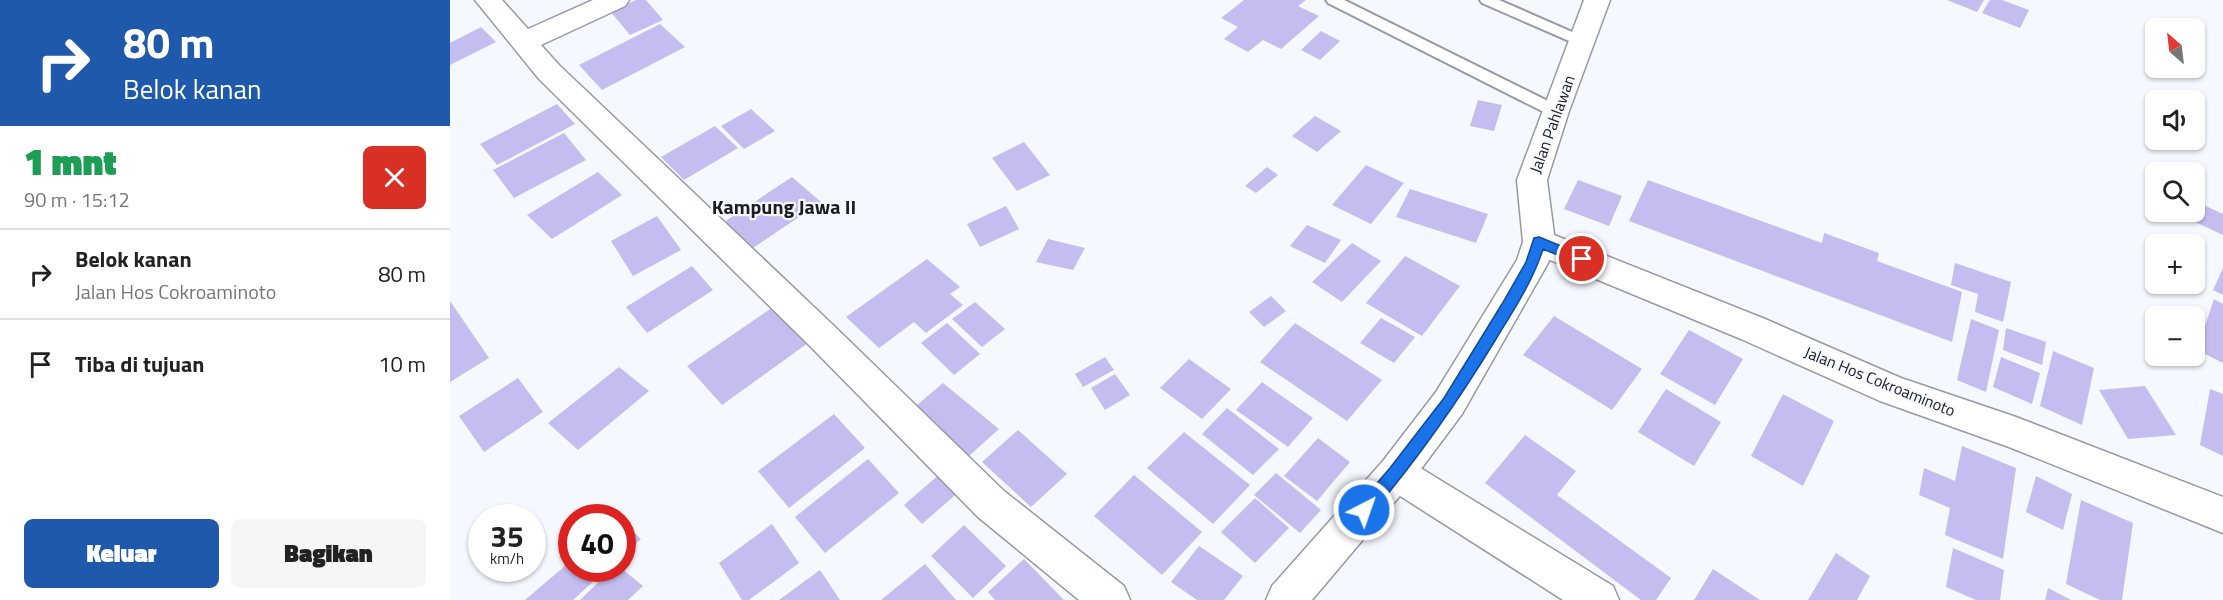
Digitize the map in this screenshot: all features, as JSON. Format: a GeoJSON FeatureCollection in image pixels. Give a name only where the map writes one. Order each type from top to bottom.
{"type":"FeatureCollection","features":[{"type":"Feature","properties":{"kind":"street"},"geometry":{"type":"LineString","coordinates":[[488,0],[549,72],[821,335],[990,504],[1110,600]]}},
{"type":"Feature","properties":{"kind":"street"},"geometry":{"type":"LineString","coordinates":[[524,42],[616,0]]}},
{"type":"Feature","properties":{"kind":"street","name":"Jalan Pahlawan"},"geometry":{"type":"LineString","coordinates":[[1286,600],[1396,473],[1449,403],[1532,263],[1539,242],[1532,180],[1555,111],[1597,0]]}},
{"type":"Feature","properties":{"kind":"street","name":"Jalan Hos Cokroaminoto"},"geometry":{"type":"LineString","coordinates":[[1539,242],[1753,329],[1892,390],[2016,433],[2223,515]]}},
{"type":"Feature","properties":{"kind":"street"},"geometry":{"type":"LineString","coordinates":[[1396,473],[1599,600]]}},
{"type":"Feature","properties":{"kind":"lane"},"geometry":{"type":"LineString","coordinates":[[1333,0],[1555,111]]}},
{"type":"Feature","properties":{"kind":"lane"},"geometry":{"type":"LineString","coordinates":[[1358,12],[1370,0]]}},
{"type":"Feature","properties":{"kind":"lane"},"geometry":{"type":"LineString","coordinates":[[1487,0],[1581,41]]}},
{"type":"Feature","properties":{"kind":"building"},"geometry":{"type":"Polygon","coordinates":[[[636,0],[646,0],[663,20],[630,35],[610,11],[636,0]]]}},
{"type":"Feature","properties":{"kind":"building"},"geometry":{"type":"Polygon","coordinates":[[[1244,0],[1306,0],[1298,6],[1319,16],[1281,49],[1263,40],[1248,52],[1224,39],[1238,27],[1221,18],[1244,0]]]}},
{"type":"Feature","properties":{"kind":"building"},"geometry":{"type":"Polygon","coordinates":[[[1947,0],[1984,0],[1977,12],[1947,0]]]}},
{"type":"Feature","properties":{"kind":"building"},"geometry":{"type":"Polygon","coordinates":[[[1990,0],[2002,0],[2029,10],[2020,28],[1982,13],[1990,0]]]}},
{"type":"Feature","properties":{"kind":"building"},"geometry":{"type":"Polygon","coordinates":[[[660,24],[685,47],[602,90],[579,65],[660,24]]]}},
{"type":"Feature","properties":{"kind":"building"},"geometry":{"type":"Polygon","coordinates":[[[481,27],[496,42],[450,65],[450,43],[481,27]]]}},
{"type":"Feature","properties":{"kind":"building"},"geometry":{"type":"Polygon","coordinates":[[[1321,31],[1340,41],[1320,60],[1301,50],[1321,31]]]}},
{"type":"Feature","properties":{"kind":"building"},"geometry":{"type":"Polygon","coordinates":[[[1478,100],[1502,105],[1494,131],[1470,126],[1478,100]]]}},
{"type":"Feature","properties":{"kind":"building"},"geometry":{"type":"Polygon","coordinates":[[[557,104],[575,124],[497,165],[480,144],[557,104]]]}},
{"type":"Feature","properties":{"kind":"building"},"geometry":{"type":"Polygon","coordinates":[[[751,109],[775,131],[744,149],[721,126],[751,109]]]}},
{"type":"Feature","properties":{"kind":"building"},"geometry":{"type":"Polygon","coordinates":[[[1315,116],[1341,131],[1317,152],[1292,136],[1315,116]]]}},
{"type":"Feature","properties":{"kind":"building"},"geometry":{"type":"Polygon","coordinates":[[[715,126],[738,148],[684,180],[661,157],[715,126]]]}},
{"type":"Feature","properties":{"kind":"building"},"geometry":{"type":"Polygon","coordinates":[[[564,133],[586,160],[514,198],[493,170],[564,133]]]}},
{"type":"Feature","properties":{"kind":"building"},"geometry":{"type":"Polygon","coordinates":[[[1024,142],[1050,175],[1017,191],[992,158],[1024,142]]]}},
{"type":"Feature","properties":{"kind":"building"},"geometry":{"type":"Polygon","coordinates":[[[1366,165],[1404,183],[1371,224],[1332,205],[1366,165]]]}},
{"type":"Feature","properties":{"kind":"building"},"geometry":{"type":"Polygon","coordinates":[[[1267,167],[1278,175],[1256,193],[1245,186],[1267,167]]]}},
{"type":"Feature","properties":{"kind":"building"},"geometry":{"type":"Polygon","coordinates":[[[598,172],[622,195],[552,239],[527,215],[598,172]]]}},
{"type":"Feature","properties":{"kind":"building"},"geometry":{"type":"Polygon","coordinates":[[[792,177],[821,202],[753,248],[724,222],[792,177]]]}},
{"type":"Feature","properties":{"kind":"building"},"geometry":{"type":"Polygon","coordinates":[[[1578,180],[1622,196],[1609,226],[1564,209],[1578,180]]]}},
{"type":"Feature","properties":{"kind":"building"},"geometry":{"type":"Polygon","coordinates":[[[1648,180],[1822,243],[1824,233],[1879,253],[1877,261],[1962,292],[1952,342],[1629,221],[1648,180]]]}},
{"type":"Feature","properties":{"kind":"building"},"geometry":{"type":"Polygon","coordinates":[[[1410,189],[1488,214],[1476,243],[1396,217],[1410,189]]]}},
{"type":"Feature","properties":{"kind":"building"},"geometry":{"type":"Polygon","coordinates":[[[1006,206],[1019,229],[980,247],[967,224],[1006,206]]]}},
{"type":"Feature","properties":{"kind":"building"},"geometry":{"type":"Polygon","coordinates":[[[2205,206],[2223,214],[2223,235],[2195,222],[2205,222],[2205,206]]]}},
{"type":"Feature","properties":{"kind":"building"},"geometry":{"type":"Polygon","coordinates":[[[657,216],[681,250],[633,276],[611,241],[657,216]]]}},
{"type":"Feature","properties":{"kind":"building"},"geometry":{"type":"Polygon","coordinates":[[[1307,225],[1341,240],[1325,263],[1290,246],[1307,225]]]}},
{"type":"Feature","properties":{"kind":"building"},"geometry":{"type":"Polygon","coordinates":[[[1048,239],[1085,248],[1073,270],[1036,262],[1048,239]]]}},
{"type":"Feature","properties":{"kind":"building"},"geometry":{"type":"Polygon","coordinates":[[[1352,243],[1381,261],[1342,302],[1312,282],[1352,243]]]}},
{"type":"Feature","properties":{"kind":"building"},"geometry":{"type":"Polygon","coordinates":[[[1405,256],[1460,286],[1422,336],[1366,303],[1405,256]]]}},
{"type":"Feature","properties":{"kind":"building"},"geometry":{"type":"Polygon","coordinates":[[[927,259],[960,287],[950,294],[963,305],[926,333],[914,322],[879,348],[846,317],[927,259]]]}},
{"type":"Feature","properties":{"kind":"building"},"geometry":{"type":"Polygon","coordinates":[[[1955,263],[2011,282],[2003,322],[1975,312],[1978,294],[1951,285],[1955,263]]]}},
{"type":"Feature","properties":{"kind":"building"},"geometry":{"type":"Polygon","coordinates":[[[692,266],[713,290],[647,333],[626,307],[692,266]]]}},
{"type":"Feature","properties":{"kind":"building"},"geometry":{"type":"Polygon","coordinates":[[[2223,268],[2223,295],[2213,290],[2223,268]]]}},
{"type":"Feature","properties":{"kind":"building"},"geometry":{"type":"Polygon","coordinates":[[[1271,296],[1286,311],[1264,327],[1249,312],[1271,296]]]}},
{"type":"Feature","properties":{"kind":"building"},"geometry":{"type":"Polygon","coordinates":[[[2214,299],[2223,304],[2223,363],[2205,354],[2205,326],[2214,299]]]}},
{"type":"Feature","properties":{"kind":"building"},"geometry":{"type":"Polygon","coordinates":[[[450,301],[489,358],[450,382],[450,301]]]}},
{"type":"Feature","properties":{"kind":"building"},"geometry":{"type":"Polygon","coordinates":[[[975,302],[1005,329],[982,347],[952,319],[975,302]]]}},
{"type":"Feature","properties":{"kind":"building"},"geometry":{"type":"Polygon","coordinates":[[[773,307],[808,343],[722,405],[687,366],[773,307]]]}},
{"type":"Feature","properties":{"kind":"building"},"geometry":{"type":"Polygon","coordinates":[[[1554,316],[1642,369],[1612,410],[1523,355],[1554,316]]]}},
{"type":"Feature","properties":{"kind":"building"},"geometry":{"type":"Polygon","coordinates":[[[1381,318],[1415,337],[1394,363],[1360,343],[1381,318]]]}},
{"type":"Feature","properties":{"kind":"building"},"geometry":{"type":"Polygon","coordinates":[[[1971,319],[1999,330],[1986,392],[1957,380],[1971,319]]]}},
{"type":"Feature","properties":{"kind":"building"},"geometry":{"type":"Polygon","coordinates":[[[947,323],[980,354],[954,375],[921,343],[947,323]]]}},
{"type":"Feature","properties":{"kind":"building"},"geometry":{"type":"Polygon","coordinates":[[[1295,323],[1382,380],[1347,421],[1260,362],[1295,323]]]}},
{"type":"Feature","properties":{"kind":"building"},"geometry":{"type":"Polygon","coordinates":[[[2006,328],[2046,342],[2042,365],[2003,350],[2006,328]]]}},
{"type":"Feature","properties":{"kind":"building"},"geometry":{"type":"Polygon","coordinates":[[[1689,330],[1743,359],[1715,405],[1660,374],[1689,330]]]}},
{"type":"Feature","properties":{"kind":"building"},"geometry":{"type":"Polygon","coordinates":[[[2053,351],[2094,368],[2082,425],[2040,406],[2053,351]]]}},
{"type":"Feature","properties":{"kind":"building"},"geometry":{"type":"Polygon","coordinates":[[[1105,357],[1114,370],[1083,387],[1075,374],[1105,357]]]}},
{"type":"Feature","properties":{"kind":"building"},"geometry":{"type":"Polygon","coordinates":[[[2001,357],[2040,373],[2032,404],[1993,387],[2001,357]]]}},
{"type":"Feature","properties":{"kind":"building"},"geometry":{"type":"Polygon","coordinates":[[[1189,359],[1231,389],[1202,419],[1160,388],[1189,359]]]}},
{"type":"Feature","properties":{"kind":"building"},"geometry":{"type":"Polygon","coordinates":[[[619,367],[649,391],[578,450],[548,423],[619,367]]]}},
{"type":"Feature","properties":{"kind":"building"},"geometry":{"type":"Polygon","coordinates":[[[1115,374],[1130,395],[1105,410],[1091,388],[1115,374]]]}},
{"type":"Feature","properties":{"kind":"building"},"geometry":{"type":"Polygon","coordinates":[[[518,378],[543,412],[484,452],[459,416],[518,378]]]}},
{"type":"Feature","properties":{"kind":"building"},"geometry":{"type":"Polygon","coordinates":[[[1262,382],[1313,418],[1288,447],[1236,410],[1262,382]]]}},
{"type":"Feature","properties":{"kind":"building"},"geometry":{"type":"Polygon","coordinates":[[[943,383],[999,429],[960,464],[904,416],[943,383]]]}},
{"type":"Feature","properties":{"kind":"building"},"geometry":{"type":"Polygon","coordinates":[[[2145,386],[2176,435],[2128,439],[2099,390],[2145,386]]]}},
{"type":"Feature","properties":{"kind":"building"},"geometry":{"type":"Polygon","coordinates":[[[1666,389],[1721,422],[1694,466],[1638,432],[1666,389]]]}},
{"type":"Feature","properties":{"kind":"building"},"geometry":{"type":"Polygon","coordinates":[[[2210,389],[2223,394],[2223,456],[2200,445],[2210,389]]]}},
{"type":"Feature","properties":{"kind":"building"},"geometry":{"type":"Polygon","coordinates":[[[1783,394],[1834,421],[1803,486],[1751,456],[1783,394]]]}},
{"type":"Feature","properties":{"kind":"building"},"geometry":{"type":"Polygon","coordinates":[[[1227,408],[1279,449],[1253,475],[1202,434],[1227,408]]]}},
{"type":"Feature","properties":{"kind":"building"},"geometry":{"type":"Polygon","coordinates":[[[834,414],[865,448],[789,508],[758,471],[834,414]]]}},
{"type":"Feature","properties":{"kind":"building"},"geometry":{"type":"Polygon","coordinates":[[[1018,430],[1067,474],[1031,507],[982,462],[1018,430]]]}},
{"type":"Feature","properties":{"kind":"building"},"geometry":{"type":"Polygon","coordinates":[[[1184,432],[1250,485],[1213,524],[1147,468],[1184,432]]]}},
{"type":"Feature","properties":{"kind":"building"},"geometry":{"type":"Polygon","coordinates":[[[1525,435],[1576,471],[1557,495],[1671,578],[1656,600],[1641,600],[1485,483],[1525,435]]]}},
{"type":"Feature","properties":{"kind":"building"},"geometry":{"type":"Polygon","coordinates":[[[1318,438],[1350,462],[1317,501],[1284,476],[1318,438]]]}},
{"type":"Feature","properties":{"kind":"building"},"geometry":{"type":"Polygon","coordinates":[[[1962,446],[2016,468],[2003,559],[1945,535],[1950,508],[1919,495],[1924,468],[1955,481],[1962,446]]]}},
{"type":"Feature","properties":{"kind":"building"},"geometry":{"type":"Polygon","coordinates":[[[868,459],[899,493],[825,553],[795,517],[868,459]]]}},
{"type":"Feature","properties":{"kind":"building"},"geometry":{"type":"Polygon","coordinates":[[[942,472],[961,490],[922,524],[904,505],[942,472]]]}},
{"type":"Feature","properties":{"kind":"building"},"geometry":{"type":"Polygon","coordinates":[[[1276,473],[1321,510],[1300,533],[1254,495],[1276,473]]]}},
{"type":"Feature","properties":{"kind":"building"},"geometry":{"type":"Polygon","coordinates":[[[1134,475],[1202,532],[1162,575],[1094,516],[1134,475]]]}},
{"type":"Feature","properties":{"kind":"building"},"geometry":{"type":"Polygon","coordinates":[[[2036,476],[2072,494],[2063,530],[2026,512],[2036,476]]]}},
{"type":"Feature","properties":{"kind":"building"},"geometry":{"type":"Polygon","coordinates":[[[1255,498],[1289,528],[1255,563],[1221,532],[1255,498]]]}},
{"type":"Feature","properties":{"kind":"building"},"geometry":{"type":"Polygon","coordinates":[[[2081,500],[2133,523],[2122,600],[2100,600],[2066,584],[2081,500]]]}},
{"type":"Feature","properties":{"kind":"building"},"geometry":{"type":"Polygon","coordinates":[[[772,524],[799,563],[749,600],[742,600],[719,563],[772,524]]]}},
{"type":"Feature","properties":{"kind":"building"},"geometry":{"type":"Polygon","coordinates":[[[964,525],[1006,566],[973,598],[931,556],[964,525]]]}},
{"type":"Feature","properties":{"kind":"building"},"geometry":{"type":"Polygon","coordinates":[[[1199,546],[1243,576],[1224,600],[1197,600],[1171,582],[1199,546]]]}},
{"type":"Feature","properties":{"kind":"building"},"geometry":{"type":"Polygon","coordinates":[[[1953,548],[2004,570],[2000,600],[1976,600],[1946,587],[1953,548]]]}},
{"type":"Feature","properties":{"kind":"building"},"geometry":{"type":"Polygon","coordinates":[[[1836,553],[1870,576],[1857,600],[1808,600],[1836,553]]]}},
{"type":"Feature","properties":{"kind":"building"},"geometry":{"type":"Polygon","coordinates":[[[1024,559],[1064,600],[995,600],[988,592],[1024,559]]]}},
{"type":"Feature","properties":{"kind":"building"},"geometry":{"type":"Polygon","coordinates":[[[925,564],[956,600],[881,600],[925,564]]]}},
{"type":"Feature","properties":{"kind":"building"},"geometry":{"type":"Polygon","coordinates":[[[1713,569],[1760,600],[1694,600],[1713,569]]]}},
{"type":"Feature","properties":{"kind":"building"},"geometry":{"type":"Polygon","coordinates":[[[820,570],[840,600],[779,600],[820,570]]]}},
{"type":"Feature","properties":{"kind":"building"},"geometry":{"type":"Polygon","coordinates":[[[558,572],[558,582],[593,582],[573,600],[525,600],[558,572]]]}},
{"type":"Feature","properties":{"kind":"building"},"geometry":{"type":"Polygon","coordinates":[[[636,580],[643,586],[628,600],[580,600],[599,582],[636,580]]]}},
{"type":"Feature","properties":{"kind":"building"},"geometry":{"type":"Polygon","coordinates":[[[2048,588],[2071,600],[2045,600],[2048,588]]]}},
{"type":"Feature","properties":{"kind":"district","name":"Kampung Jawa II"},"geometry":{"type":"Point","coordinates":[784,206]}},
{"type":"Feature","properties":{"kind":"route"},"geometry":{"type":"LineString","coordinates":[[1364,510],[1396,473],[1449,403],[1507,308],[1532,263],[1539,242],[1582,259]]}}]}
